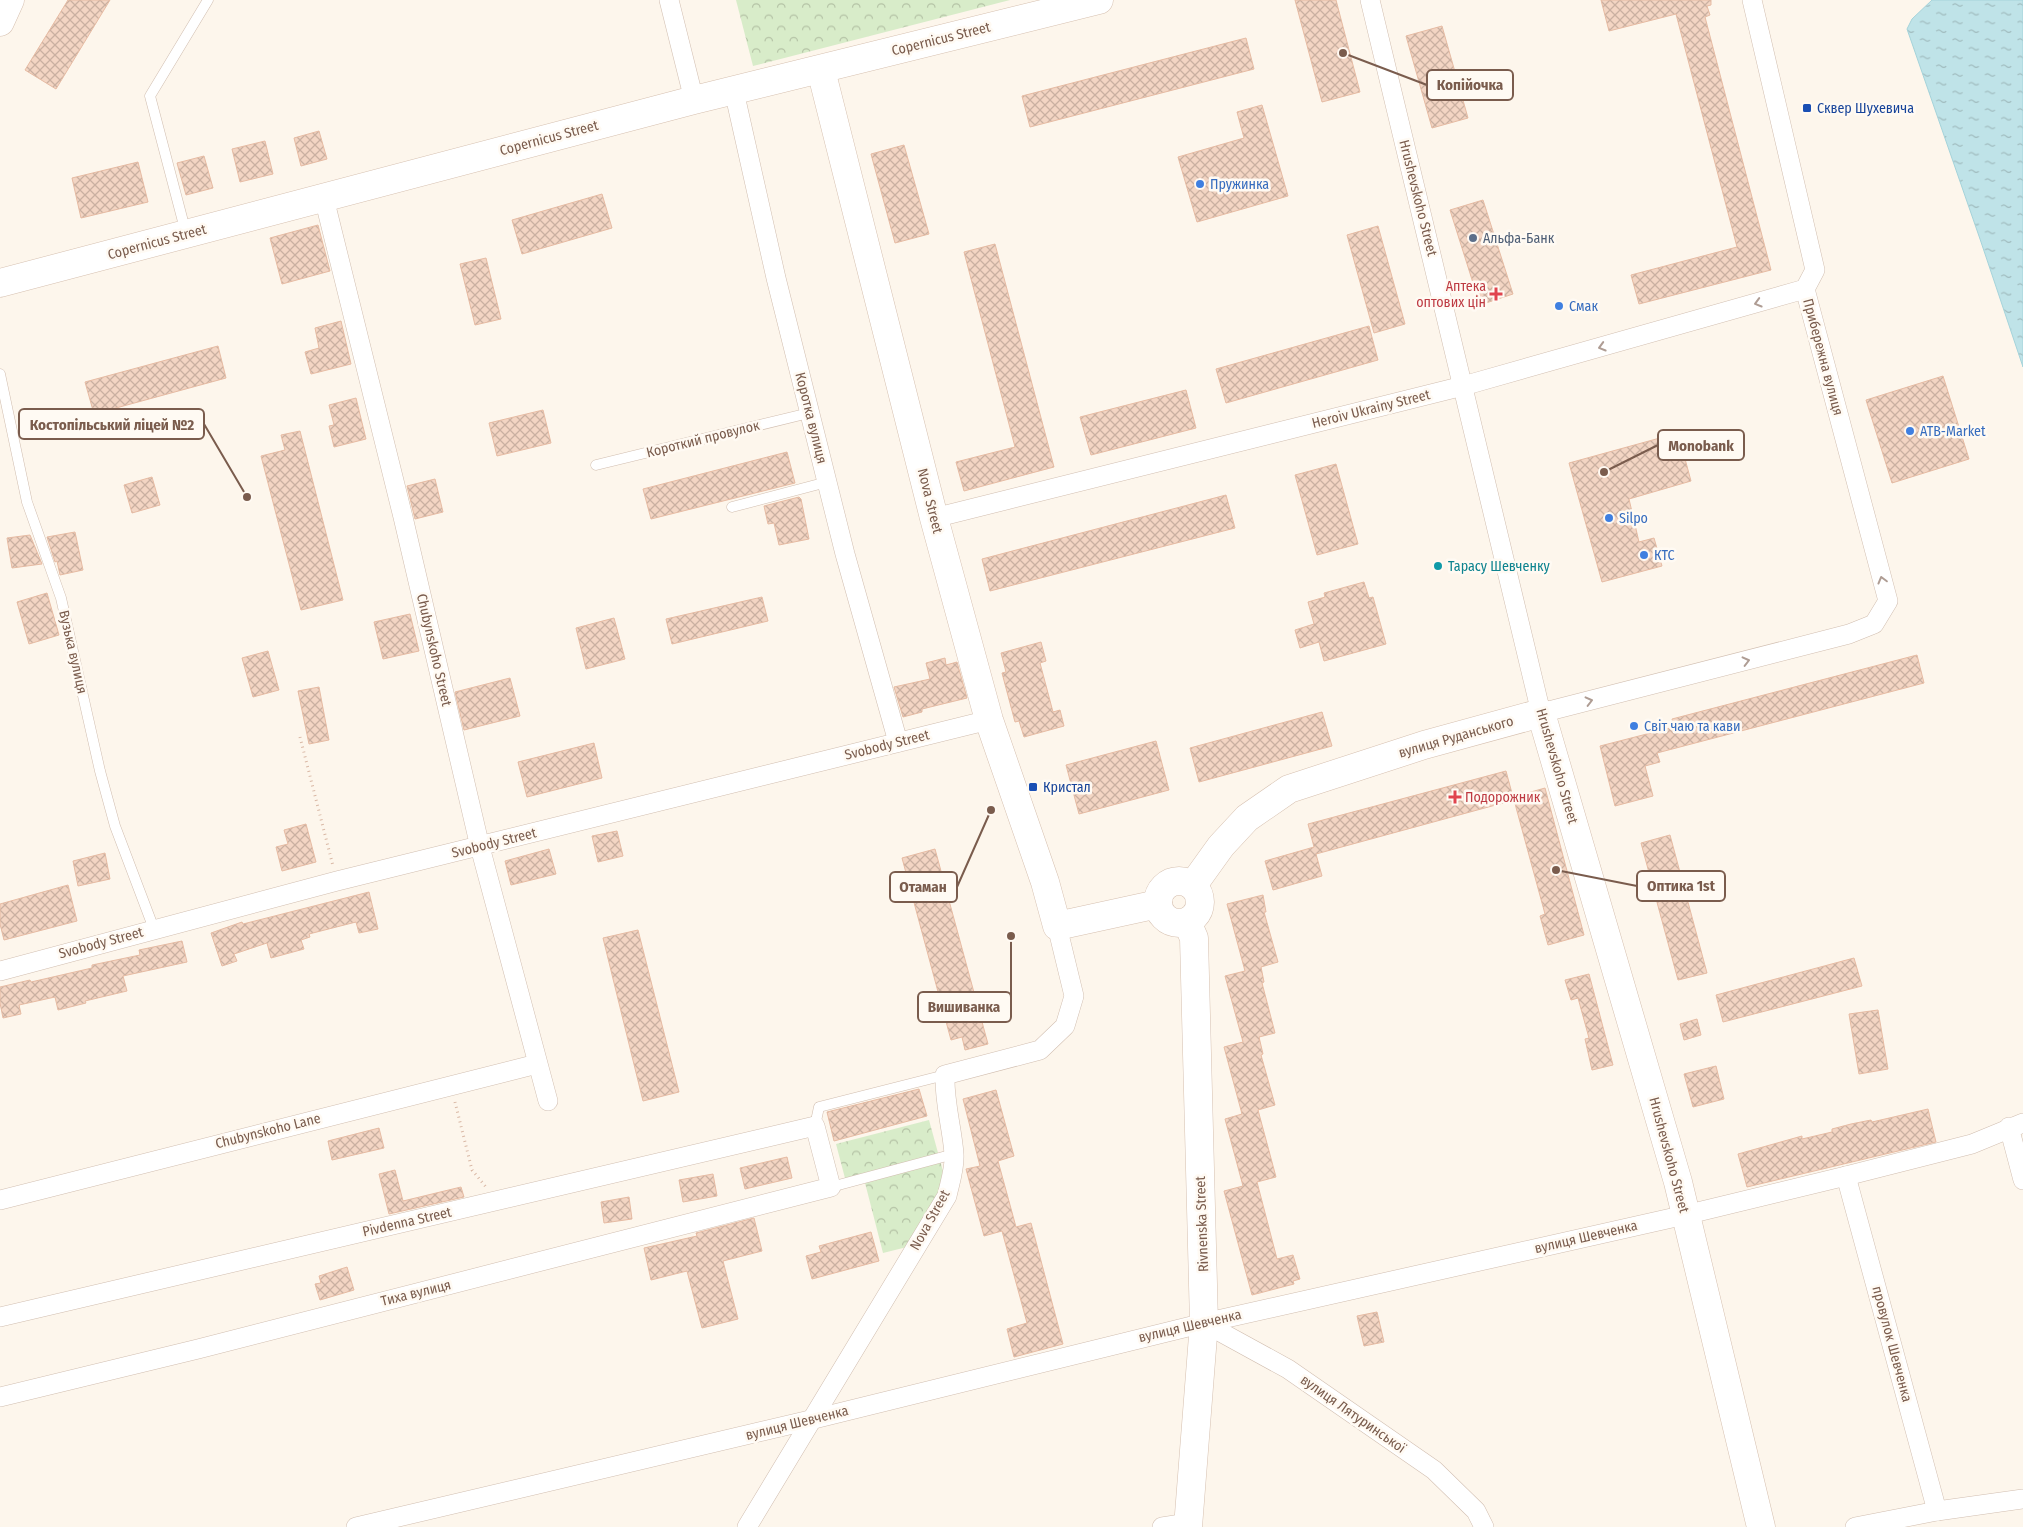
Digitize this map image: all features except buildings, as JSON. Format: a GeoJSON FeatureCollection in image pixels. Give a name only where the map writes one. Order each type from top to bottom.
{"type":"FeatureCollection","features":[{"type":"Feature","properties":{"kind":"street"},"geometry":{"type":"LineString","coordinates":[[0,21],[10,0]]}},
{"type":"Feature","properties":{"kind":"street"},"geometry":{"type":"LineString","coordinates":[[669,0],[694,100]]}},
{"type":"Feature","properties":{"kind":"street","name":"Copernicus Street"},"geometry":{"type":"LineString","coordinates":[[0,283],[694,100],[821,70],[1042,7],[1099,0]]}},
{"type":"Feature","properties":{"kind":"street","name":"Hrushevskoho Street"},"geometry":{"type":"LineString","coordinates":[[1370,0],[1541,713],[1678,1182],[1761,1527]]}},
{"type":"Feature","properties":{"kind":"street","name":"Прибережна вулиця"},"geometry":{"type":"LineString","coordinates":[[1752,0],[1815,270],[1805,289],[1888,601],[1874,624]]}},
{"type":"Feature","properties":{"kind":"street","name":"Nova Street"},"geometry":{"type":"LineString","coordinates":[[746,1527],[946,1196],[952,1174],[954,1154],[944,1093],[945,1075],[1040,1050],[1065,1026],[1074,996],[1045,882],[989,720],[934,518],[821,70]]}},
{"type":"Feature","properties":{"kind":"street","name":"Коротка вулиця"},"geometry":{"type":"LineString","coordinates":[[734,91],[776,278],[809,413],[845,554],[898,742]]}},
{"type":"Feature","properties":{"kind":"street","name":"Chubynskoho Street"},"geometry":{"type":"LineString","coordinates":[[324,198],[403,517],[480,847],[548,1101]]}},
{"type":"Feature","properties":{"kind":"street","name":"Heroiv Ukrainy Street"},"geometry":{"type":"LineString","coordinates":[[934,518],[1463,386],[1805,289]]}},
{"type":"Feature","properties":{"kind":"street","name":"вулиця Руданського"},"geometry":{"type":"LineString","coordinates":[[1193,885],[1221,846],[1247,818],[1289,789],[1424,745],[1849,634],[1874,624]]}},
{"type":"Feature","properties":{"kind":"street","name":"Svobody Street"},"geometry":{"type":"LineString","coordinates":[[0,971],[337,881],[989,720]]}},
{"type":"Feature","properties":{"kind":"street"},"geometry":{"type":"LineString","coordinates":[[1180,880],[1193,885],[1198,891],[1200,905],[1198,912],[1187,922],[1180,923],[1166,919],[1158,904],[1159,895],[1167,884],[1180,880]]}},
{"type":"Feature","properties":{"kind":"street"},"geometry":{"type":"LineString","coordinates":[[1056,926],[1158,904]]}},
{"type":"Feature","properties":{"kind":"street","name":"Rivnenska Street"},"geometry":{"type":"LineString","coordinates":[[1187,922],[1194,938],[1204,1323],[1188,1525]]}},
{"type":"Feature","properties":{"kind":"street","name":"Chubynskoho Lane"},"geometry":{"type":"LineString","coordinates":[[0,1200],[537,1064]]}},
{"type":"Feature","properties":{"kind":"street"},"geometry":{"type":"LineString","coordinates":[[2016,1125],[2023,1180]]}},
{"type":"Feature","properties":{"kind":"street","name":"вулиця Шевченка"},"geometry":{"type":"LineString","coordinates":[[356,1527],[810,1420],[1204,1323],[1685,1215],[1972,1144],[2016,1125]]}},
{"type":"Feature","properties":{"kind":"street"},"geometry":{"type":"LineString","coordinates":[[815,1126],[831,1187]]}},
{"type":"Feature","properties":{"kind":"street","name":"Pivdenna Street"},"geometry":{"type":"LineString","coordinates":[[0,1317],[815,1126]]}},
{"type":"Feature","properties":{"kind":"street","name":"провулок Шевченка"},"geometry":{"type":"LineString","coordinates":[[1846,1176],[1937,1511]]}},
{"type":"Feature","properties":{"kind":"street","name":"Тиха вулиця"},"geometry":{"type":"LineString","coordinates":[[0,1397],[207,1347],[831,1187]]}},
{"type":"Feature","properties":{"kind":"street","name":"вулиця Лятуринської"},"geometry":{"type":"LineString","coordinates":[[1204,1323],[1288,1369],[1434,1470],[1476,1512],[1484,1527]]}},
{"type":"Feature","properties":{"kind":"street"},"geometry":{"type":"LineString","coordinates":[[1855,1527],[1937,1511],[2023,1499]]}},
{"type":"Feature","properties":{"kind":"street"},"geometry":{"type":"LineString","coordinates":[[1162,1527],[1188,1525]]}},
{"type":"Feature","properties":{"kind":"lane"},"geometry":{"type":"LineString","coordinates":[[187,234],[150,96],[208,0]]}},
{"type":"Feature","properties":{"kind":"lane","name":"Вузька вулиця"},"geometry":{"type":"LineString","coordinates":[[0,374],[27,502],[61,598],[100,772],[115,826],[154,929]]}},
{"type":"Feature","properties":{"kind":"lane","name":"Короткий провулок"},"geometry":{"type":"LineString","coordinates":[[596,465],[809,413]]}},
{"type":"Feature","properties":{"kind":"lane"},"geometry":{"type":"LineString","coordinates":[[732,508],[827,482]]}},
{"type":"Feature","properties":{"kind":"lane"},"geometry":{"type":"LineString","coordinates":[[815,1126],[819,1106],[945,1075]]}},
{"type":"Feature","properties":{"kind":"lane"},"geometry":{"type":"LineString","coordinates":[[831,1187],[954,1154]]}},
{"type":"Feature","properties":{"kind":"path"},"geometry":{"type":"LineString","coordinates":[[300,737],[337,881]]}},
{"type":"Feature","properties":{"kind":"path"},"geometry":{"type":"LineString","coordinates":[[451,1085],[472,1170],[497,1201]]}},
{"type":"Feature","properties":{"kind":"green space"},"geometry":{"type":"Polygon","coordinates":[[[736,0],[1010,0],[753,66],[736,0]]]}},
{"type":"Feature","properties":{"kind":"green space"},"geometry":{"type":"Polygon","coordinates":[[[929,1120],[943,1171],[938,1196],[907,1247],[883,1253],[864,1179],[846,1182],[836,1144],[929,1120]]]}},
{"type":"Feature","properties":{"kind":"water"},"geometry":{"type":"Polygon","coordinates":[[[1932,0],[2023,0],[2023,367],[1907,29],[1912,19],[1932,0]]]}},
{"type":"Feature","properties":{"kind":"place","name":"Копійочка"},"geometry":{"type":"Point","coordinates":[1343,53]}},
{"type":"Feature","properties":{"kind":"place","name":"Сквер Шухевича"},"geometry":{"type":"Point","coordinates":[1807,108]}},
{"type":"Feature","properties":{"kind":"place","name":"Пружинка"},"geometry":{"type":"Point","coordinates":[1200,184]}},
{"type":"Feature","properties":{"kind":"place","name":"Альфа-Банк"},"geometry":{"type":"Point","coordinates":[1473,238]}},
{"type":"Feature","properties":{"kind":"place","name":"Аптека оптових цін"},"geometry":{"type":"Point","coordinates":[1496,294]}},
{"type":"Feature","properties":{"kind":"place","name":"Смак"},"geometry":{"type":"Point","coordinates":[1559,306]}},
{"type":"Feature","properties":{"kind":"place","name":"ATB-Market"},"geometry":{"type":"Point","coordinates":[1910,431]}},
{"type":"Feature","properties":{"kind":"place","name":"Monobank"},"geometry":{"type":"Point","coordinates":[1604,472]}},
{"type":"Feature","properties":{"kind":"place","name":"Костопільський ліцей №2"},"geometry":{"type":"Point","coordinates":[247,497]}},
{"type":"Feature","properties":{"kind":"place","name":"Silpo"},"geometry":{"type":"Point","coordinates":[1609,518]}},
{"type":"Feature","properties":{"kind":"place","name":"КТС"},"geometry":{"type":"Point","coordinates":[1644,555]}},
{"type":"Feature","properties":{"kind":"place","name":"Тарасу Шевченку"},"geometry":{"type":"Point","coordinates":[1438,566]}},
{"type":"Feature","properties":{"kind":"place","name":"Світ чаю та кави"},"geometry":{"type":"Point","coordinates":[1634,726]}},
{"type":"Feature","properties":{"kind":"place","name":"Кристал"},"geometry":{"type":"Point","coordinates":[1033,787]}},
{"type":"Feature","properties":{"kind":"place","name":"Подорожник"},"geometry":{"type":"Point","coordinates":[1455,797]}},
{"type":"Feature","properties":{"kind":"place","name":"Отаман"},"geometry":{"type":"Point","coordinates":[991,810]}},
{"type":"Feature","properties":{"kind":"place","name":"Оптика 1st"},"geometry":{"type":"Point","coordinates":[1556,870]}},
{"type":"Feature","properties":{"kind":"place","name":"Вишиванка"},"geometry":{"type":"Point","coordinates":[1011,936]}}]}
